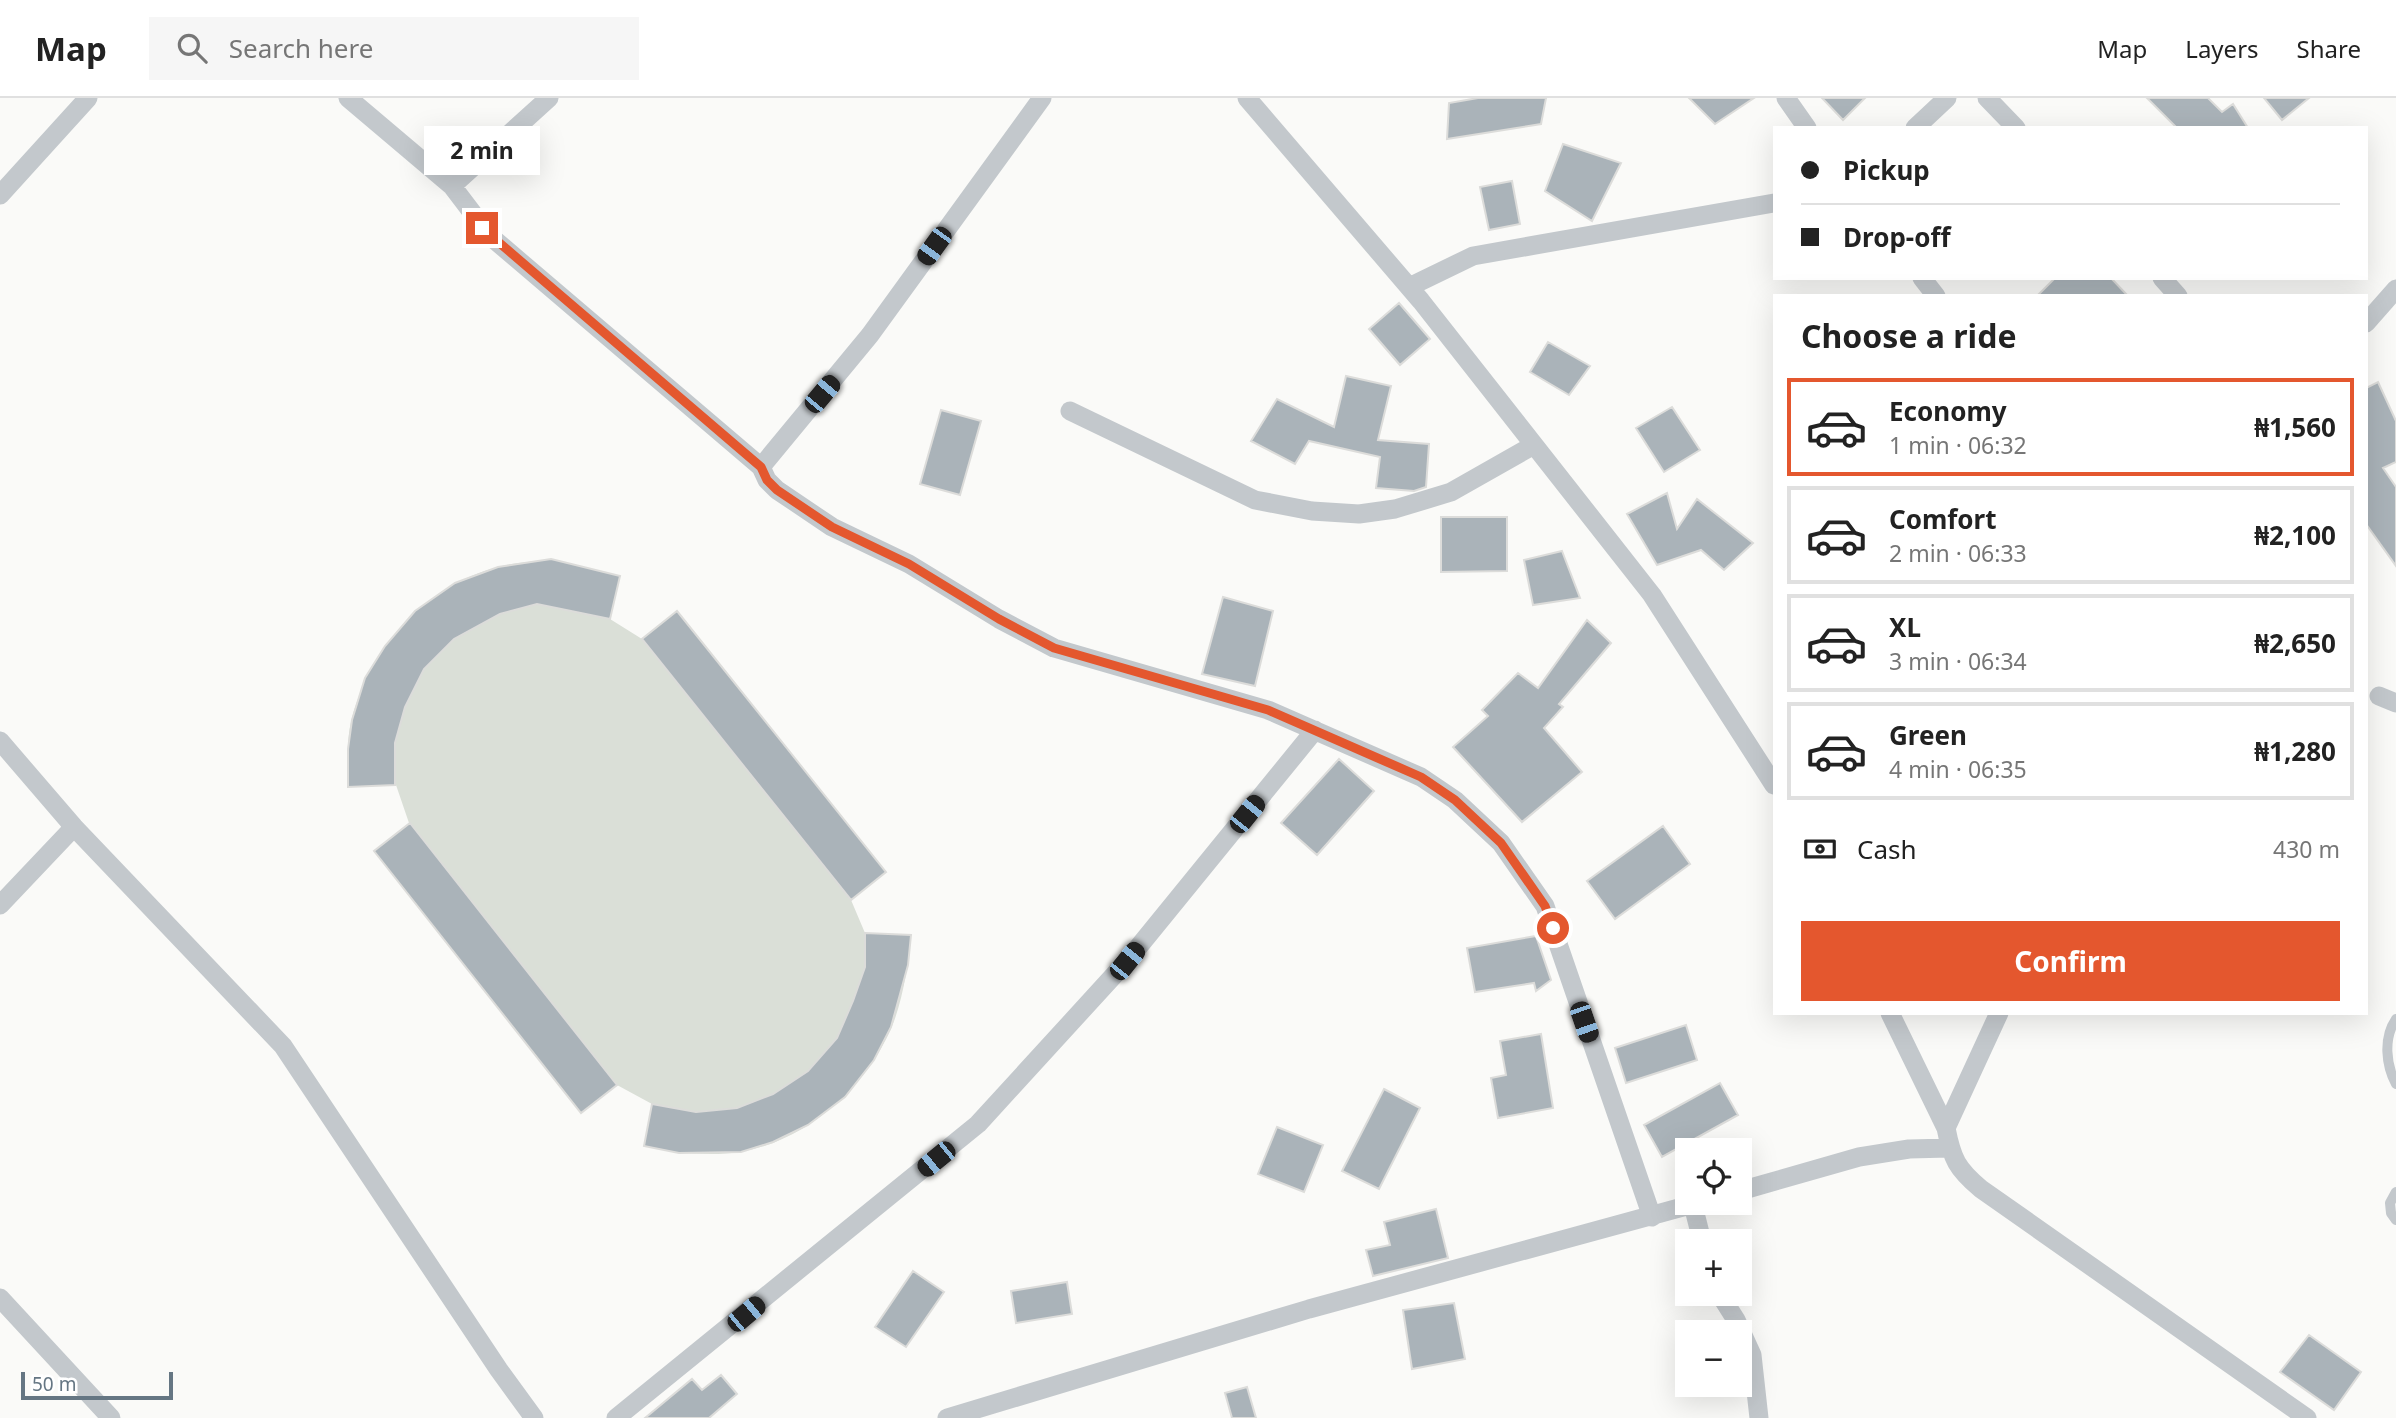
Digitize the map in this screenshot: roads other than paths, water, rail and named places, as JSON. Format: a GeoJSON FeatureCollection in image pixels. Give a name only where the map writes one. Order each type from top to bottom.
{"type":"FeatureCollection","features":[{"type":"Feature","properties":{"kind":"street"},"geometry":{"type":"LineString","coordinates":[[0,195],[88,98]]}},
{"type":"Feature","properties":{"kind":"street"},"geometry":{"type":"LineString","coordinates":[[348,98],[452,186],[490,236],[761,467],[767,480],[777,490],[832,527],[909,564],[999,619],[1054,648],[1268,710],[1421,777],[1455,800],[1501,843],[1545,906],[1652,1217]]}},
{"type":"Feature","properties":{"kind":"street"},"geometry":{"type":"LineString","coordinates":[[452,186],[549,98]]}},
{"type":"Feature","properties":{"kind":"street"},"geometry":{"type":"LineString","coordinates":[[761,467],[870,335],[1042,98]]}},
{"type":"Feature","properties":{"kind":"street"},"geometry":{"type":"LineString","coordinates":[[1247,98],[1409,288],[1653,595],[1773,783]]}},
{"type":"Feature","properties":{"kind":"street"},"geometry":{"type":"LineString","coordinates":[[1786,98],[1806,126]]}},
{"type":"Feature","properties":{"kind":"street"},"geometry":{"type":"LineString","coordinates":[[1917,126],[1947,98]]}},
{"type":"Feature","properties":{"kind":"street"},"geometry":{"type":"LineString","coordinates":[[1987,98],[2014,126]]}},
{"type":"Feature","properties":{"kind":"street"},"geometry":{"type":"LineString","coordinates":[[1409,288],[1473,256],[1773,203]]}},
{"type":"Feature","properties":{"kind":"street"},"geometry":{"type":"LineString","coordinates":[[1924,280],[1934,294]]}},
{"type":"Feature","properties":{"kind":"street"},"geometry":{"type":"LineString","coordinates":[[2164,280],[2176,294]]}},
{"type":"Feature","properties":{"kind":"street"},"geometry":{"type":"LineString","coordinates":[[2368,321],[2396,289]]}},
{"type":"Feature","properties":{"kind":"street"},"geometry":{"type":"LineString","coordinates":[[1070,411],[1255,500],[1312,511],[1359,513],[1395,509],[1451,492],[1534,445]]}},
{"type":"Feature","properties":{"kind":"street"},"geometry":{"type":"LineString","coordinates":[[616,1418],[978,1124],[1127,961],[1315,730]]}},
{"type":"Feature","properties":{"kind":"street"},"geometry":{"type":"LineString","coordinates":[[0,741],[74,827],[283,1046],[499,1370],[534,1418]]}},
{"type":"Feature","properties":{"kind":"street"},"geometry":{"type":"LineString","coordinates":[[0,905],[74,827]]}},
{"type":"Feature","properties":{"kind":"street"},"geometry":{"type":"LineString","coordinates":[[1891,1015],[1946,1128],[1950,1148],[1961,1173],[2307,1418]]}},
{"type":"Feature","properties":{"kind":"street"},"geometry":{"type":"LineString","coordinates":[[1946,1128],[1998,1015]]}},
{"type":"Feature","properties":{"kind":"street"},"geometry":{"type":"LineString","coordinates":[[1752,1188],[1859,1157],[1909,1149],[1950,1148]]}},
{"type":"Feature","properties":{"kind":"street"},"geometry":{"type":"LineString","coordinates":[[947,1418],[1309,1309],[1675,1210]]}},
{"type":"Feature","properties":{"kind":"street"},"geometry":{"type":"LineString","coordinates":[[0,1298],[111,1418]]}},
{"type":"Feature","properties":{"kind":"street"},"geometry":{"type":"LineString","coordinates":[[1727,1306],[1752,1355],[1759,1418]]}},
{"type":"Feature","properties":{"kind":"lane"},"geometry":{"type":"LineString","coordinates":[[2396,1019],[2392,1024],[2387,1052],[2390,1071],[2396,1084]]}},
{"type":"Feature","properties":{"kind":"lane"},"geometry":{"type":"LineString","coordinates":[[2396,1192],[2389,1203],[2396,1220]]}}]}
